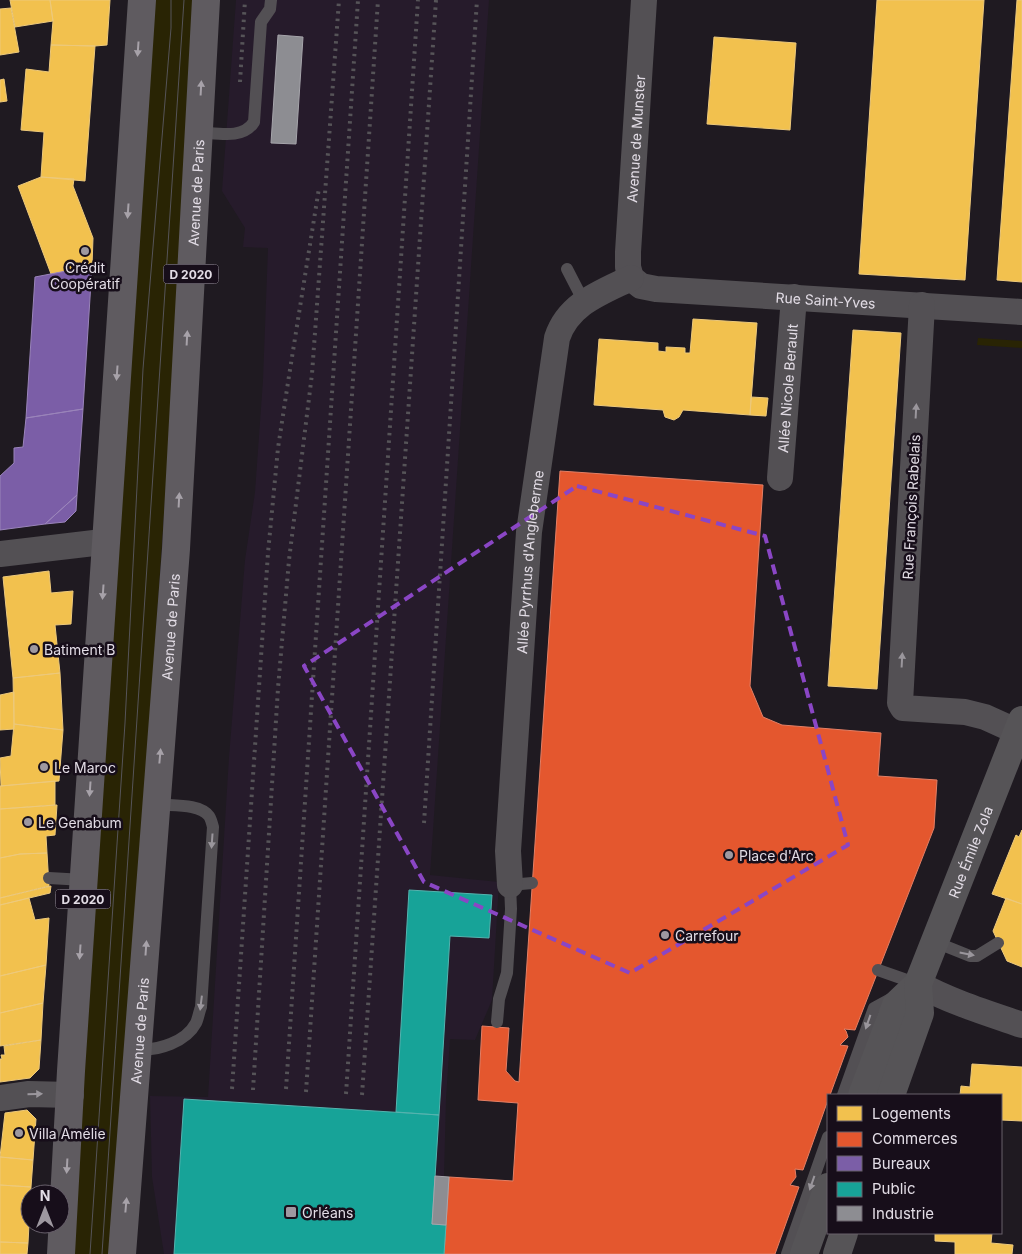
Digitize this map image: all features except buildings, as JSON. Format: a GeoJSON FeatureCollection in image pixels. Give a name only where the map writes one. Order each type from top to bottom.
{"type":"FeatureCollection","features":[{"type":"Feature","properties":{"kind":"main road","name":"D 2020"},"geometry":{"type":"LineString","coordinates":[[62,1254],[84,880],[142,0]]}},
{"type":"Feature","properties":{"kind":"main road","name":"Avenue de Paris"},"geometry":{"type":"LineString","coordinates":[[122,1254],[176,548],[206,0]]}},
{"type":"Feature","properties":{"kind":"street","name":"Avenue de Munster"},"geometry":{"type":"LineString","coordinates":[[631,278],[628,267],[628,252],[644,0]]}},
{"type":"Feature","properties":{"kind":"street","name":"Rue Saint-Yves"},"geometry":{"type":"LineString","coordinates":[[631,278],[641,286],[656,289],[1022,312]]}},
{"type":"Feature","properties":{"kind":"street","name":"Allée Pyrrhus d'Angleberme"},"geometry":{"type":"LineString","coordinates":[[522,884],[508,851],[530,532],[557,338],[561,325],[584,302],[631,278]]}},
{"type":"Feature","properties":{"kind":"street","name":"Allée Nicole Berault"},"geometry":{"type":"LineString","coordinates":[[780,478],[794,298]]}},
{"type":"Feature","properties":{"kind":"street","name":"Rue François Rabelais"},"geometry":{"type":"LineString","coordinates":[[922,305],[900,703],[903,708],[965,712],[1020,726]]}},
{"type":"Feature","properties":{"kind":"street"},"geometry":{"type":"LineString","coordinates":[[0,554],[94,543],[106,544]]}},
{"type":"Feature","properties":{"kind":"street","name":"Rue Émile Zola"},"geometry":{"type":"LineString","coordinates":[[918,984],[1020,726]]}},
{"type":"Feature","properties":{"kind":"street"},"geometry":{"type":"LineString","coordinates":[[918,984],[952,1000],[1022,1025]]}},
{"type":"Feature","properties":{"kind":"street"},"geometry":{"type":"LineString","coordinates":[[862,1094],[896,1005],[918,984]]}},
{"type":"Feature","properties":{"kind":"street"},"geometry":{"type":"LineString","coordinates":[[891,1094],[920,1013],[918,984]]}},
{"type":"Feature","properties":{"kind":"street"},"geometry":{"type":"LineString","coordinates":[[0,1098],[29,1094],[71,1095]]}},
{"type":"Feature","properties":{"kind":"street"},"geometry":{"type":"LineString","coordinates":[[804,1254],[827,1190]]}},
{"type":"Feature","properties":{"kind":"street"},"geometry":{"type":"LineString","coordinates":[[837,1254],[844,1234]]}},
{"type":"Feature","properties":{"kind":"lane"},"geometry":{"type":"LineString","coordinates":[[198,132],[240,134],[247,131],[254,122],[261,22],[270,9],[271,0]]}},
{"type":"Feature","properties":{"kind":"lane"},"geometry":{"type":"LineString","coordinates":[[567,269],[584,302]]}},
{"type":"Feature","properties":{"kind":"lane"},"geometry":{"type":"LineString","coordinates":[[138,1049],[147,1050],[160,1047],[183,1037],[195,1024],[201,1007],[213,827],[210,817],[205,811],[189,806],[156,804]]}},
{"type":"Feature","properties":{"kind":"lane"},"geometry":{"type":"LineString","coordinates":[[49,878],[84,880]]}},
{"type":"Feature","properties":{"kind":"lane"},"geometry":{"type":"LineString","coordinates":[[497,1022],[499,999],[507,973],[511,910],[522,884]]}},
{"type":"Feature","properties":{"kind":"lane"},"geometry":{"type":"LineString","coordinates":[[935,942],[970,956],[977,956],[998,942]]}},
{"type":"Feature","properties":{"kind":"lane"},"geometry":{"type":"LineString","coordinates":[[878,970],[918,984]]}},
{"type":"Feature","properties":{"kind":"lane"},"geometry":{"type":"LineString","coordinates":[[843,1094],[874,1008],[918,984]]}},
{"type":"Feature","properties":{"kind":"lane"},"geometry":{"type":"LineString","coordinates":[[787,1254],[827,1140]]}},
{"type":"Feature","properties":{"kind":"highlighted area"},"geometry":{"type":"Polygon","coordinates":[[[577,486],[765,536],[848,845],[630,973],[424,882],[304,666],[577,486]]]}},
{"type":"Feature","properties":{"kind":"shaded area"},"geometry":{"type":"Polygon","coordinates":[[[153,0],[199,0],[127,1056],[111,1254],[73,1254],[153,0]]]}},
{"type":"Feature","properties":{"kind":"shaded area"},"geometry":{"type":"Polygon","coordinates":[[[236,0],[489,0],[430,875],[499,882],[492,1000],[475,1040],[450,1039],[446,1099],[442,1254],[164,1254],[152,1177],[150,1096],[208,1097],[229,757],[245,560],[255,492],[263,380],[268,248],[243,247],[245,228],[222,191],[236,0]]]}},
{"type":"Feature","properties":{"kind":"shaded area"},"geometry":{"type":"Polygon","coordinates":[[[978,338],[1022,341],[1022,348],[977,345],[978,338]]]}},
{"type":"Feature","properties":{"kind":"tram line"},"geometry":{"type":"LineString","coordinates":[[90,1254],[125,723],[143,369],[171,28],[171,0]]}},
{"type":"Feature","properties":{"kind":"tram line"},"geometry":{"type":"LineString","coordinates":[[102,1254],[184,0]]}},
{"type":"Feature","properties":{"kind":"railway"},"geometry":{"type":"LineString","coordinates":[[240,82],[245,0]]}},
{"type":"Feature","properties":{"kind":"railway"},"geometry":{"type":"LineString","coordinates":[[253,1090],[278,688],[289,560],[312,374],[339,0]]}},
{"type":"Feature","properties":{"kind":"railway"},"geometry":{"type":"LineString","coordinates":[[286,1089],[358,0]]}},
{"type":"Feature","properties":{"kind":"railway"},"geometry":{"type":"LineString","coordinates":[[306,1092],[378,0]]}},
{"type":"Feature","properties":{"kind":"railway"},"geometry":{"type":"LineString","coordinates":[[346,1094],[418,0]]}},
{"type":"Feature","properties":{"kind":"railway"},"geometry":{"type":"LineString","coordinates":[[362,1095],[436,0]]}},
{"type":"Feature","properties":{"kind":"railway"},"geometry":{"type":"LineString","coordinates":[[424,823],[477,0]]}},
{"type":"Feature","properties":{"kind":"railway"},"geometry":{"type":"LineString","coordinates":[[232,1089],[268,553],[278,448],[319,188]]}},
{"type":"Feature","properties":{"kind":"place","name":"Crédit Coopératif"},"geometry":{"type":"Point","coordinates":[85,251]}},
{"type":"Feature","properties":{"kind":"place","name":"Batiment B"},"geometry":{"type":"Point","coordinates":[34,649]}},
{"type":"Feature","properties":{"kind":"place","name":"Le Maroc"},"geometry":{"type":"Point","coordinates":[44,767]}},
{"type":"Feature","properties":{"kind":"place","name":"Le Genabum"},"geometry":{"type":"Point","coordinates":[28,822]}},
{"type":"Feature","properties":{"kind":"place","name":"Place d'Arc"},"geometry":{"type":"Point","coordinates":[729,855]}},
{"type":"Feature","properties":{"kind":"place","name":"Carrefour"},"geometry":{"type":"Point","coordinates":[665,935]}},
{"type":"Feature","properties":{"kind":"place","name":"Villa Amélie"},"geometry":{"type":"Point","coordinates":[19,1133]}},
{"type":"Feature","properties":{"kind":"place","name":"Orléans"},"geometry":{"type":"Point","coordinates":[291,1212]}}]}
